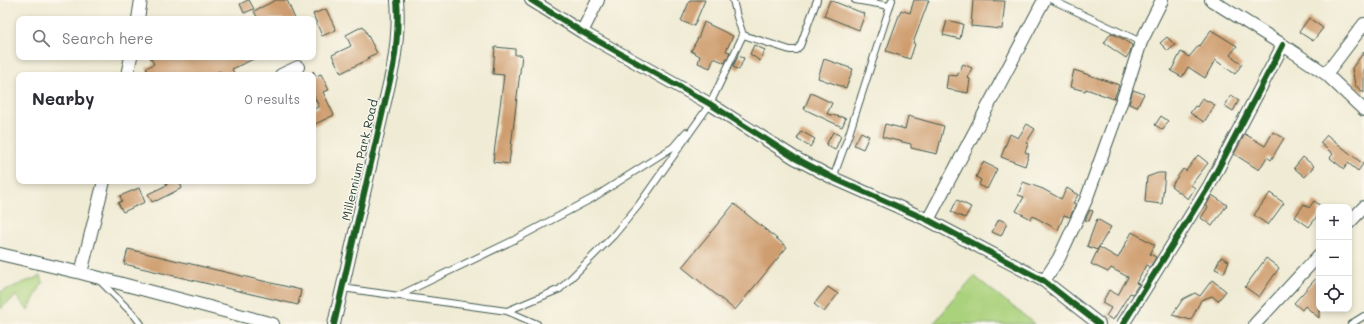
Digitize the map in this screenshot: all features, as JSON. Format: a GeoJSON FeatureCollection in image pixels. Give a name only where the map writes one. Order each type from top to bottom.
{"type":"FeatureCollection","features":[{"type":"Feature","properties":{"kind":"street"},"geometry":{"type":"LineString","coordinates":[[139,16],[142,0]]}},
{"type":"Feature","properties":{"kind":"street","name":"Millennium Park Road"},"geometry":{"type":"LineString","coordinates":[[334,324],[393,67],[398,39],[399,18],[397,0]]}},
{"type":"Feature","properties":{"kind":"street"},"geometry":{"type":"LineString","coordinates":[[531,0],[582,32],[710,104],[795,158],[832,178],[928,220],[1044,281],[1098,324]]}},
{"type":"Feature","properties":{"kind":"street"},"geometry":{"type":"LineString","coordinates":[[582,32],[598,0]]}},
{"type":"Feature","properties":{"kind":"street"},"geometry":{"type":"LineString","coordinates":[[928,220],[1044,0]]}},
{"type":"Feature","properties":{"kind":"street"},"geometry":{"type":"LineString","coordinates":[[1044,281],[1059,258],[1086,200],[1125,92],[1140,42],[1162,0]]}},
{"type":"Feature","properties":{"kind":"street"},"geometry":{"type":"LineString","coordinates":[[1211,0],[1326,74],[1364,110]]}},
{"type":"Feature","properties":{"kind":"street"},"geometry":{"type":"LineString","coordinates":[[1326,74],[1364,24]]}},
{"type":"Feature","properties":{"kind":"street"},"geometry":{"type":"LineString","coordinates":[[1123,324],[1209,186],[1283,45]]}},
{"type":"Feature","properties":{"kind":"street"},"geometry":{"type":"LineString","coordinates":[[128,72],[130,60]]}},
{"type":"Feature","properties":{"kind":"street"},"geometry":{"type":"LineString","coordinates":[[287,72],[298,67]]}},
{"type":"Feature","properties":{"kind":"street"},"geometry":{"type":"LineString","coordinates":[[81,273],[103,184]]}},
{"type":"Feature","properties":{"kind":"street"},"geometry":{"type":"LineString","coordinates":[[1352,220],[1364,207]]}},
{"type":"Feature","properties":{"kind":"street"},"geometry":{"type":"LineString","coordinates":[[0,254],[81,273],[273,324]]}},
{"type":"Feature","properties":{"kind":"street"},"geometry":{"type":"LineString","coordinates":[[1255,324],[1316,258]]}},
{"type":"Feature","properties":{"kind":"lane"},"geometry":{"type":"LineString","coordinates":[[507,310],[560,289],[613,236],[638,206],[710,104],[743,35],[733,0]]}},
{"type":"Feature","properties":{"kind":"lane"},"geometry":{"type":"LineString","coordinates":[[743,35],[790,50],[796,50],[800,46],[817,0]]}},
{"type":"Feature","properties":{"kind":"lane"},"geometry":{"type":"LineString","coordinates":[[832,178],[849,134],[891,3],[855,0]]}},
{"type":"Feature","properties":{"kind":"lane"},"geometry":{"type":"LineString","coordinates":[[1044,0],[1140,42]]}},
{"type":"Feature","properties":{"kind":"lane"},"geometry":{"type":"LineString","coordinates":[[398,296],[514,240],[600,194],[673,147],[710,104]]}},
{"type":"Feature","properties":{"kind":"lane"},"geometry":{"type":"LineString","coordinates":[[96,277],[141,324]]}},
{"type":"Feature","properties":{"kind":"lane"},"geometry":{"type":"LineString","coordinates":[[342,288],[507,310],[537,324]]}},
{"type":"Feature","properties":{"kind":"lane"},"geometry":{"type":"LineString","coordinates":[[1351,324],[1364,316]]}},
{"type":"Feature","properties":{"kind":"green space"},"geometry":{"type":"Polygon","coordinates":[[[40,276],[43,282],[28,310],[16,296],[0,309],[0,292],[40,276]]]}},
{"type":"Feature","properties":{"kind":"green space"},"geometry":{"type":"Polygon","coordinates":[[[974,276],[1035,324],[933,324],[974,276]]]}},
{"type":"Feature","properties":{"kind":"building"},"geometry":{"type":"Polygon","coordinates":[[[248,0],[254,9],[244,13],[240,4],[248,0]]]}},
{"type":"Feature","properties":{"kind":"building"},"geometry":{"type":"Polygon","coordinates":[[[276,0],[287,0],[294,16],[256,16],[254,11],[276,0]]]}},
{"type":"Feature","properties":{"kind":"building"},"geometry":{"type":"Polygon","coordinates":[[[690,0],[705,0],[694,26],[681,21],[690,0]]]}},
{"type":"Feature","properties":{"kind":"building"},"geometry":{"type":"Polygon","coordinates":[[[830,0],[865,14],[859,30],[824,16],[830,0]]]}},
{"type":"Feature","properties":{"kind":"building"},"geometry":{"type":"Polygon","coordinates":[[[914,0],[929,0],[913,43],[915,44],[910,59],[886,51],[901,10],[910,13],[914,0]]]}},
{"type":"Feature","properties":{"kind":"building"},"geometry":{"type":"Polygon","coordinates":[[[973,0],[1005,1],[1002,29],[971,26],[973,0]]]}},
{"type":"Feature","properties":{"kind":"building"},"geometry":{"type":"Polygon","coordinates":[[[326,9],[336,30],[322,36],[316,21],[316,16],[314,16],[313,14],[326,9]]]}},
{"type":"Feature","properties":{"kind":"building"},"geometry":{"type":"Polygon","coordinates":[[[1309,18],[1323,28],[1313,41],[1299,32],[1309,18]]]}},
{"type":"Feature","properties":{"kind":"building"},"geometry":{"type":"Polygon","coordinates":[[[947,20],[963,24],[960,39],[943,35],[947,20]]]}},
{"type":"Feature","properties":{"kind":"building"},"geometry":{"type":"Polygon","coordinates":[[[704,22],[733,36],[726,51],[730,52],[725,63],[714,58],[710,68],[698,63],[700,56],[691,51],[704,22]]]}},
{"type":"Feature","properties":{"kind":"building"},"geometry":{"type":"Polygon","coordinates":[[[363,26],[377,53],[368,57],[369,59],[341,73],[332,55],[351,46],[346,35],[363,26]]]}},
{"type":"Feature","properties":{"kind":"building"},"geometry":{"type":"Polygon","coordinates":[[[1211,30],[1237,46],[1230,55],[1242,64],[1235,74],[1215,60],[1205,78],[1188,67],[1182,77],[1171,71],[1181,52],[1189,57],[1199,45],[1200,46],[1211,30]]]}},
{"type":"Feature","properties":{"kind":"building"},"geometry":{"type":"Polygon","coordinates":[[[1111,33],[1132,45],[1126,58],[1104,43],[1111,33]]]}},
{"type":"Feature","properties":{"kind":"building"},"geometry":{"type":"Polygon","coordinates":[[[1167,37],[1175,45],[1168,51],[1160,43],[1167,37]]]}},
{"type":"Feature","properties":{"kind":"building"},"geometry":{"type":"Polygon","coordinates":[[[754,45],[765,50],[760,61],[750,54],[754,45]]]}},
{"type":"Feature","properties":{"kind":"building"},"geometry":{"type":"Polygon","coordinates":[[[495,47],[515,49],[515,55],[522,55],[509,164],[493,162],[504,75],[493,74],[495,47]]]}},
{"type":"Feature","properties":{"kind":"building"},"geometry":{"type":"Polygon","coordinates":[[[1364,52],[1364,93],[1355,85],[1352,68],[1364,52]]]}},
{"type":"Feature","properties":{"kind":"building"},"geometry":{"type":"Polygon","coordinates":[[[738,56],[744,58],[739,70],[733,67],[738,56]]]}},
{"type":"Feature","properties":{"kind":"building"},"geometry":{"type":"Polygon","coordinates":[[[824,59],[853,69],[846,88],[818,78],[824,59]]]}},
{"type":"Feature","properties":{"kind":"building"},"geometry":{"type":"Polygon","coordinates":[[[152,60],[252,60],[232,69],[234,72],[148,72],[146,68],[154,64],[152,60]]]}},
{"type":"Feature","properties":{"kind":"building"},"geometry":{"type":"Polygon","coordinates":[[[963,64],[972,68],[967,78],[970,79],[968,93],[946,89],[948,75],[957,76],[963,64]]]}},
{"type":"Feature","properties":{"kind":"building"},"geometry":{"type":"Polygon","coordinates":[[[1074,70],[1119,85],[1114,99],[1086,89],[1085,91],[1070,87],[1074,70]]]}},
{"type":"Feature","properties":{"kind":"building"},"geometry":{"type":"Polygon","coordinates":[[[321,74],[329,90],[323,92],[334,115],[316,124],[316,108],[319,107],[316,100],[316,76],[321,74]]]}},
{"type":"Feature","properties":{"kind":"building"},"geometry":{"type":"Polygon","coordinates":[[[1133,90],[1144,94],[1137,107],[1129,104],[1133,90]]]}},
{"type":"Feature","properties":{"kind":"building"},"geometry":{"type":"Polygon","coordinates":[[[811,93],[832,103],[827,114],[846,118],[842,127],[804,109],[811,93]]]}},
{"type":"Feature","properties":{"kind":"building"},"geometry":{"type":"Polygon","coordinates":[[[1231,95],[1239,100],[1233,111],[1225,106],[1231,95]]]}},
{"type":"Feature","properties":{"kind":"building"},"geometry":{"type":"Polygon","coordinates":[[[1202,98],[1215,105],[1204,122],[1190,113],[1195,106],[1197,107],[1202,98]]]}},
{"type":"Feature","properties":{"kind":"building"},"geometry":{"type":"Polygon","coordinates":[[[908,116],[944,126],[937,154],[911,148],[911,144],[882,137],[885,124],[905,129],[908,116]]]}},
{"type":"Feature","properties":{"kind":"building"},"geometry":{"type":"Polygon","coordinates":[[[1161,116],[1168,121],[1163,130],[1155,125],[1161,116]]]}},
{"type":"Feature","properties":{"kind":"building"},"geometry":{"type":"Polygon","coordinates":[[[1027,124],[1035,129],[1026,143],[1028,144],[1025,152],[1029,154],[1025,166],[1001,157],[1010,134],[1018,138],[1027,124]]]}},
{"type":"Feature","properties":{"kind":"building"},"geometry":{"type":"Polygon","coordinates":[[[801,131],[815,139],[810,147],[797,139],[801,131]]]}},
{"type":"Feature","properties":{"kind":"building"},"geometry":{"type":"Polygon","coordinates":[[[833,132],[841,136],[835,150],[826,145],[833,132]]]}},
{"type":"Feature","properties":{"kind":"building"},"geometry":{"type":"Polygon","coordinates":[[[861,132],[869,136],[863,149],[854,145],[861,132]]]}},
{"type":"Feature","properties":{"kind":"building"},"geometry":{"type":"Polygon","coordinates":[[[1273,132],[1284,138],[1271,160],[1267,157],[1259,170],[1234,154],[1245,134],[1265,146],[1273,132]]]}},
{"type":"Feature","properties":{"kind":"building"},"geometry":{"type":"Polygon","coordinates":[[[1327,135],[1363,164],[1358,171],[1348,163],[1344,169],[1330,158],[1333,154],[1320,143],[1327,135]]]}},
{"type":"Feature","properties":{"kind":"building"},"geometry":{"type":"Polygon","coordinates":[[[1198,155],[1208,163],[1191,185],[1195,188],[1188,199],[1171,186],[1183,169],[1186,171],[1198,155]]]}},
{"type":"Feature","properties":{"kind":"building"},"geometry":{"type":"Polygon","coordinates":[[[1303,157],[1314,166],[1305,177],[1294,168],[1303,157]]]}},
{"type":"Feature","properties":{"kind":"building"},"geometry":{"type":"Polygon","coordinates":[[[983,162],[997,169],[987,189],[979,185],[981,180],[976,177],[983,162]]]}},
{"type":"Feature","properties":{"kind":"building"},"geometry":{"type":"Polygon","coordinates":[[[1158,173],[1165,173],[1162,204],[1145,202],[1147,177],[1158,173]]]}},
{"type":"Feature","properties":{"kind":"building"},"geometry":{"type":"Polygon","coordinates":[[[1023,182],[1043,189],[1061,199],[1067,188],[1078,195],[1073,203],[1076,204],[1070,217],[1064,215],[1058,230],[1033,216],[1031,219],[1016,211],[1024,197],[1018,195],[1023,182]]]}},
{"type":"Feature","properties":{"kind":"building"},"geometry":{"type":"Polygon","coordinates":[[[180,184],[182,188],[152,202],[148,194],[167,185],[180,184]]]}},
{"type":"Feature","properties":{"kind":"building"},"geometry":{"type":"Polygon","coordinates":[[[139,188],[145,202],[123,212],[118,203],[122,201],[120,196],[139,188]]]}},
{"type":"Feature","properties":{"kind":"building"},"geometry":{"type":"Polygon","coordinates":[[[1270,193],[1284,203],[1268,225],[1254,215],[1270,193]]]}},
{"type":"Feature","properties":{"kind":"building"},"geometry":{"type":"Polygon","coordinates":[[[1212,195],[1227,205],[1212,226],[1201,218],[1208,207],[1206,206],[1212,195]]]}},
{"type":"Feature","properties":{"kind":"building"},"geometry":{"type":"Polygon","coordinates":[[[957,200],[971,207],[965,218],[951,212],[957,200]]]}},
{"type":"Feature","properties":{"kind":"building"},"geometry":{"type":"Polygon","coordinates":[[[1314,201],[1318,204],[1316,204],[1316,218],[1309,227],[1295,217],[1304,204],[1309,208],[1314,201]]]}},
{"type":"Feature","properties":{"kind":"building"},"geometry":{"type":"Polygon","coordinates":[[[734,204],[787,247],[735,310],[682,267],[734,204]]]}},
{"type":"Feature","properties":{"kind":"building"},"geometry":{"type":"Polygon","coordinates":[[[1090,210],[1093,211],[1089,221],[1085,220],[1090,210]]]}},
{"type":"Feature","properties":{"kind":"building"},"geometry":{"type":"Polygon","coordinates":[[[999,219],[1007,223],[1001,236],[992,232],[999,219]]]}},
{"type":"Feature","properties":{"kind":"building"},"geometry":{"type":"Polygon","coordinates":[[[1097,219],[1111,227],[1097,250],[1087,246],[1097,219]]]}},
{"type":"Feature","properties":{"kind":"building"},"geometry":{"type":"Polygon","coordinates":[[[1132,232],[1155,245],[1150,254],[1156,257],[1150,267],[1146,265],[1136,283],[1139,284],[1133,294],[1130,293],[1113,320],[1106,316],[1111,308],[1102,303],[1109,290],[1118,295],[1128,277],[1111,268],[1108,272],[1091,264],[1099,247],[1118,258],[1132,232]]]}},
{"type":"Feature","properties":{"kind":"building"},"geometry":{"type":"Polygon","coordinates":[[[128,249],[301,290],[298,305],[124,264],[128,249]]]}},
{"type":"Feature","properties":{"kind":"building"},"geometry":{"type":"Polygon","coordinates":[[[1221,257],[1229,261],[1224,273],[1215,269],[1221,257]]]}},
{"type":"Feature","properties":{"kind":"building"},"geometry":{"type":"Polygon","coordinates":[[[1266,258],[1279,268],[1259,297],[1245,287],[1266,258]]]}},
{"type":"Feature","properties":{"kind":"building"},"geometry":{"type":"Polygon","coordinates":[[[1316,278],[1316,312],[1319,312],[1319,318],[1305,306],[1302,310],[1294,303],[1316,278]]]}},
{"type":"Feature","properties":{"kind":"building"},"geometry":{"type":"Polygon","coordinates":[[[1212,280],[1226,291],[1218,301],[1212,296],[1201,300],[1191,320],[1172,315],[1183,299],[1195,293],[1200,296],[1212,280]]]}},
{"type":"Feature","properties":{"kind":"building"},"geometry":{"type":"Polygon","coordinates":[[[828,287],[838,294],[824,312],[814,304],[828,287]]]}},
{"type":"Feature","properties":{"kind":"cycle path"},"geometry":{"type":"LineString","coordinates":[[334,324],[393,67],[397,34],[397,0]]}},
{"type":"Feature","properties":{"kind":"cycle path"},"geometry":{"type":"LineString","coordinates":[[531,0],[582,32],[710,104],[795,158],[833,178],[928,220],[1044,281],[1099,324]]}},
{"type":"Feature","properties":{"kind":"cycle path"},"geometry":{"type":"LineString","coordinates":[[1123,324],[1209,186],[1283,45]]}}]}
